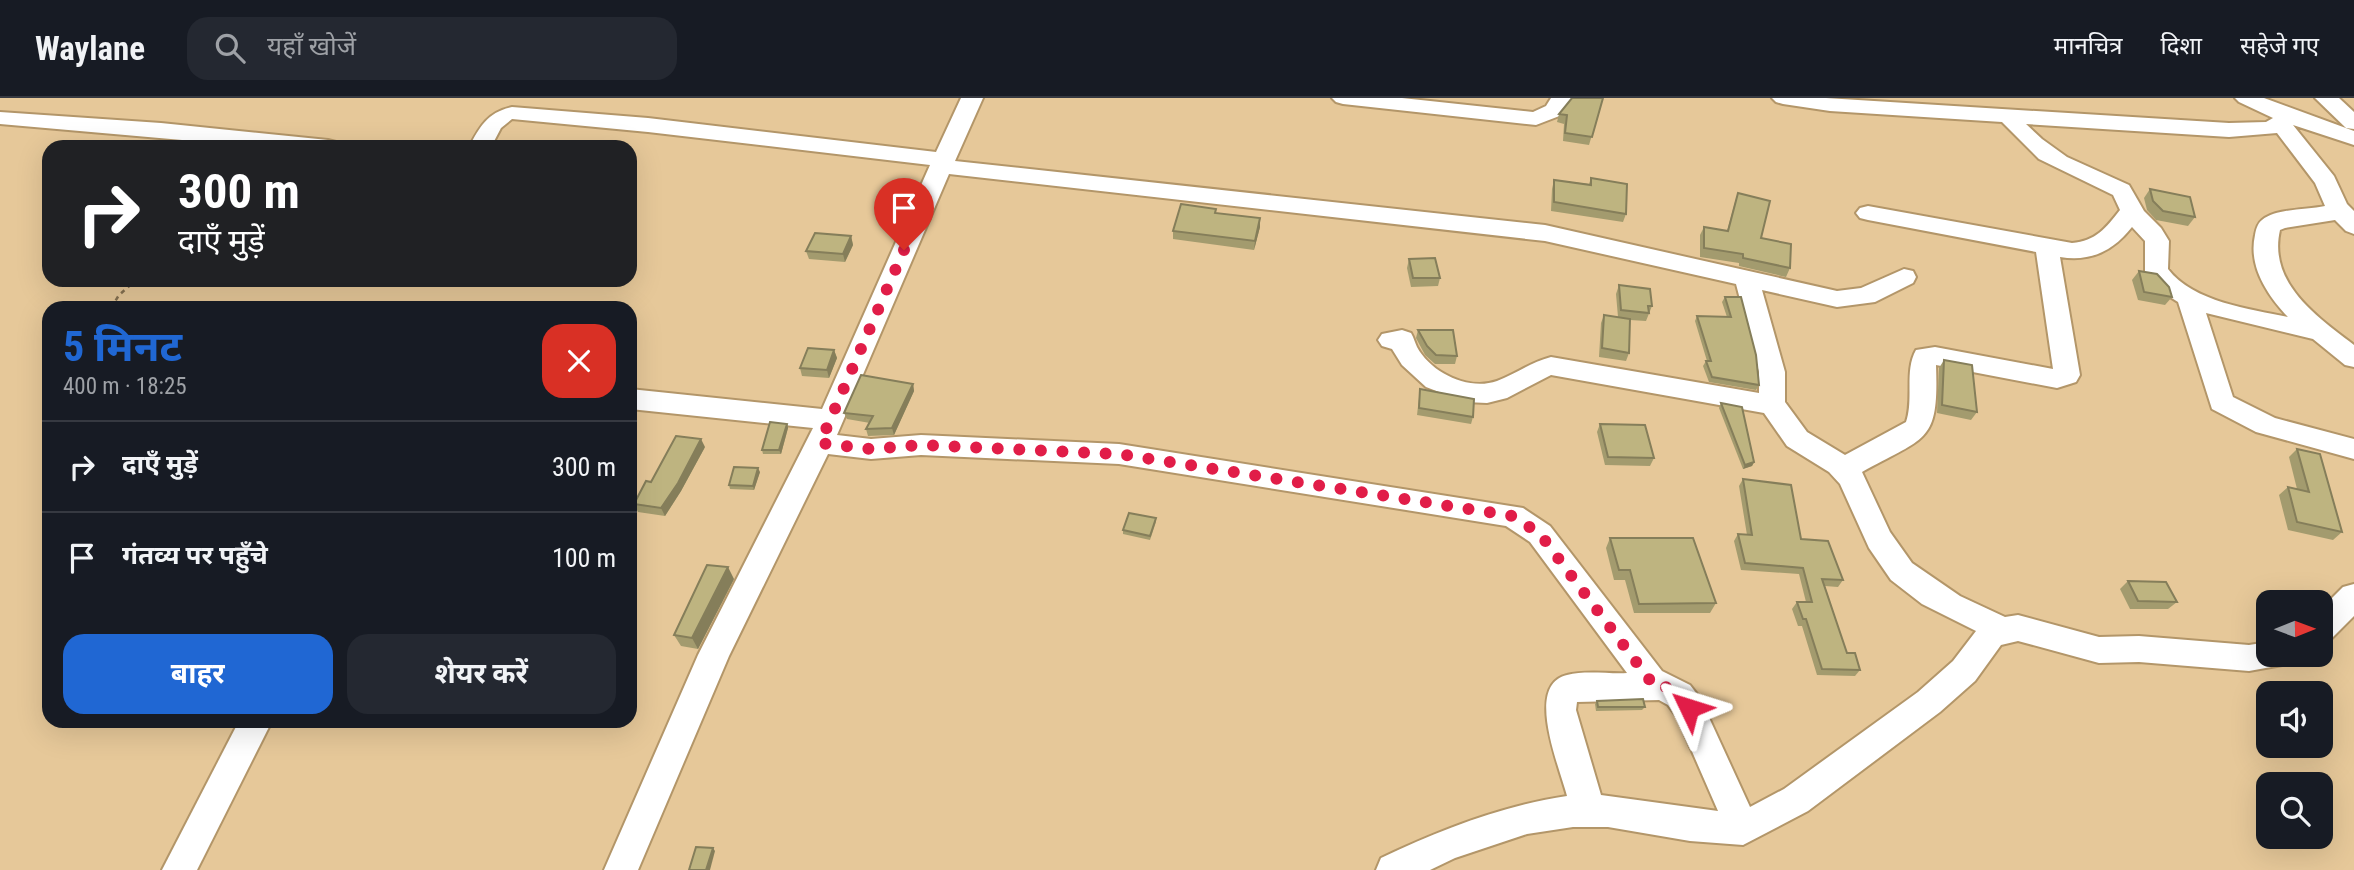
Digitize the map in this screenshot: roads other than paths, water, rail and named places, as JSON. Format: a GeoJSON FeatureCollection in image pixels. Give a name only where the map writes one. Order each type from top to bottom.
{"type":"FeatureCollection","features":[{"type":"Feature","properties":{"kind":"street"},"geometry":{"type":"LineString","coordinates":[[621,870],[714,654],[826,431],[972,98]]}},
{"type":"Feature","properties":{"kind":"street"},"geometry":{"type":"LineString","coordinates":[[1343,98],[1536,119],[1554,110],[1562,98]]}},
{"type":"Feature","properties":{"kind":"street"},"geometry":{"type":"LineString","coordinates":[[1783,98],[1830,105],[2228,130],[2258,130],[2285,120]]}},
{"type":"Feature","properties":{"kind":"street"},"geometry":{"type":"LineString","coordinates":[[2246,98],[2285,120],[2354,138]]}},
{"type":"Feature","properties":{"kind":"street"},"geometry":{"type":"LineString","coordinates":[[2326,98],[2354,123]]}},
{"type":"Feature","properties":{"kind":"street"},"geometry":{"type":"LineString","coordinates":[[484,140],[496,118],[526,106],[648,125],[943,163],[1545,233],[1814,295],[1853,299],[1887,287],[1905,277]]}},
{"type":"Feature","properties":{"kind":"street"},"geometry":{"type":"LineString","coordinates":[[2008,116],[2032,145],[2048,157],[2120,190],[2126,196],[2131,212],[2156,238],[2159,247],[2155,268],[2161,279],[2172,289],[2189,299],[2320,332]]}},
{"type":"Feature","properties":{"kind":"street"},"geometry":{"type":"LineString","coordinates":[[0,118],[260,140]]}},
{"type":"Feature","properties":{"kind":"street"},"geometry":{"type":"LineString","coordinates":[[2285,120],[2326,181],[2337,206],[2354,226]]}},
{"type":"Feature","properties":{"kind":"street"},"geometry":{"type":"LineString","coordinates":[[2337,206],[2332,213],[2279,221],[2269,226],[2266,233],[2267,259],[2285,299],[2294,311],[2354,358]]}},
{"type":"Feature","properties":{"kind":"street"},"geometry":{"type":"LineString","coordinates":[[1868,213],[2072,251],[2102,247],[2131,212]]}},
{"type":"Feature","properties":{"kind":"street"},"geometry":{"type":"LineString","coordinates":[[1844,469],[1901,440],[1916,429],[1923,419],[1923,363],[1926,357],[2063,378],[2066,370],[2047,248]]}},
{"type":"Feature","properties":{"kind":"street"},"geometry":{"type":"LineString","coordinates":[[1747,279],[1772,372],[1772,405],[1797,439],[1844,469],[1852,479],[1889,558],[1904,574],[1938,599],[2003,630]]}},
{"type":"Feature","properties":{"kind":"street"},"geometry":{"type":"LineString","coordinates":[[2189,299],[2221,402],[2230,410],[2262,422],[2354,449]]}},
{"type":"Feature","properties":{"kind":"street"},"geometry":{"type":"LineString","coordinates":[[1391,340],[1402,339],[1410,358],[1435,381],[1454,391],[1491,393],[1541,368],[1551,366],[1772,405]]}},
{"type":"Feature","properties":{"kind":"street"},"geometry":{"type":"LineString","coordinates":[[637,399],[826,431],[871,449],[922,445],[1119,454],[1513,516],[1540,534],[1655,687]]}},
{"type":"Feature","properties":{"kind":"street"},"geometry":{"type":"LineString","coordinates":[[2333,616],[2354,596]]}},
{"type":"Feature","properties":{"kind":"street"},"geometry":{"type":"LineString","coordinates":[[1393,870],[1448,844],[1527,818],[1588,810],[1690,825],[1744,829],[1796,800],[1929,702],[1964,671],[1990,636],[2003,630],[2018,628],[2099,650],[2139,649],[2256,657]]}},
{"type":"Feature","properties":{"kind":"street"},"geometry":{"type":"LineString","coordinates":[[1588,810],[1560,709],[1562,695],[1569,688],[1662,685],[1679,695],[1689,708],[1744,829]]}},
{"type":"Feature","properties":{"kind":"street"},"geometry":{"type":"LineString","coordinates":[[179,870],[252,728]]}}]}
